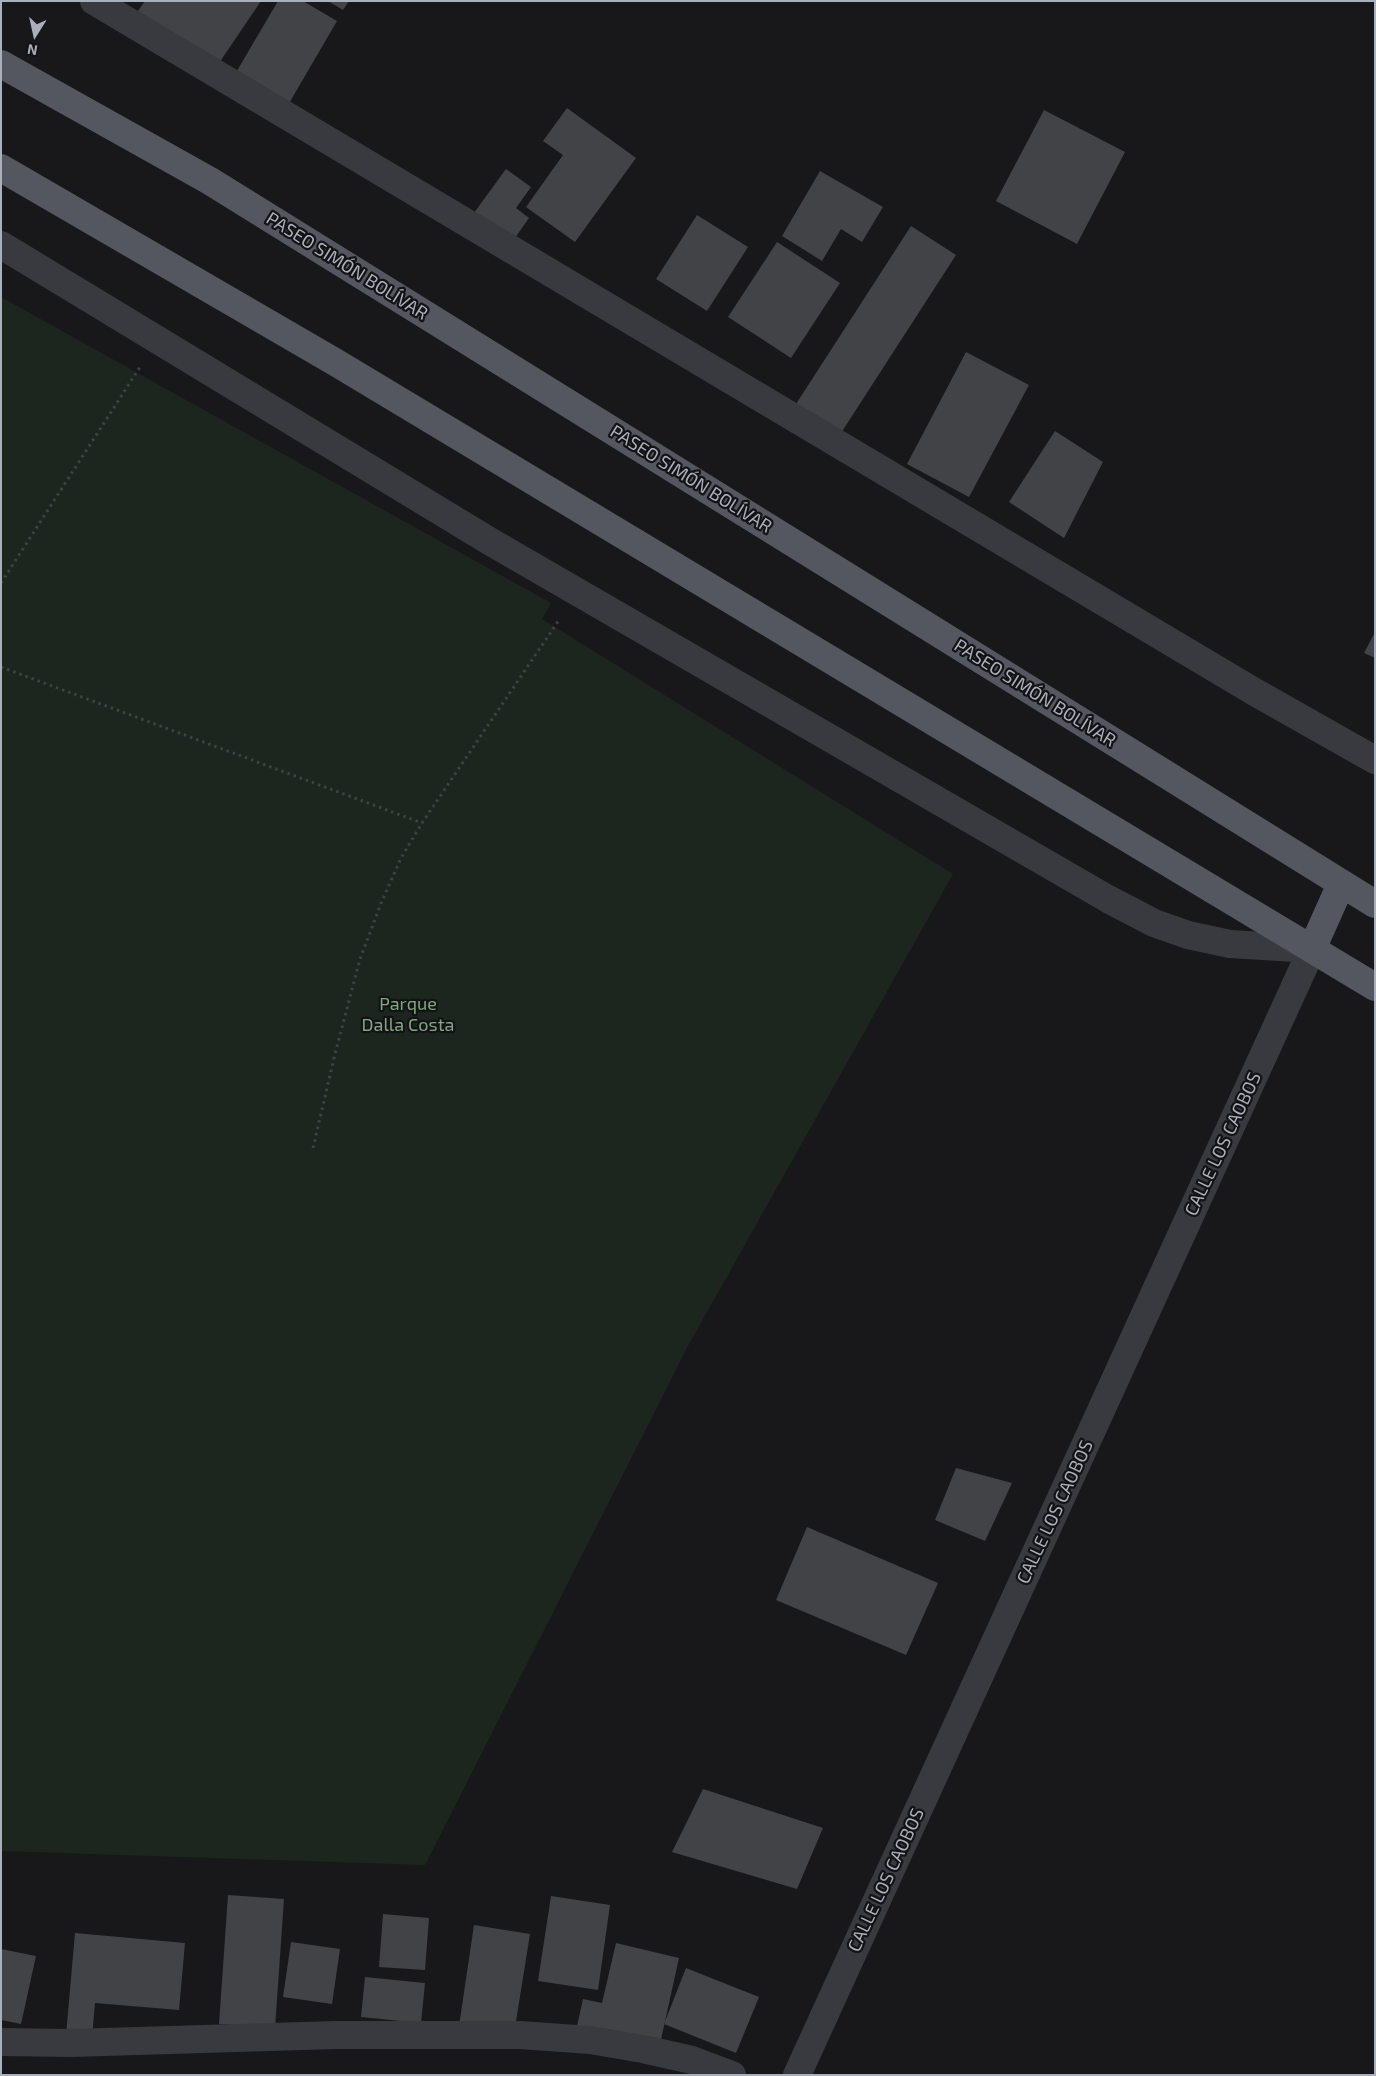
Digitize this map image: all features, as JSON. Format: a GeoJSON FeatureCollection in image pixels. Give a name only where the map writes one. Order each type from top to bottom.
{"type":"FeatureCollection","features":[{"type":"Feature","properties":{"kind":"main road","name":"PASEO SIMÓN BOLÍVAR"},"geometry":{"type":"LineString","coordinates":[[1,64],[210,181],[1375,904]]}},
{"type":"Feature","properties":{"kind":"main road"},"geometry":{"type":"LineString","coordinates":[[1,168],[336,362],[1375,987]]}},
{"type":"Feature","properties":{"kind":"main road"},"geometry":{"type":"LineString","coordinates":[[1312,949],[1341,884]]}},
{"type":"Feature","properties":{"kind":"street"},"geometry":{"type":"LineString","coordinates":[[94,1],[1236,680],[1375,760]]}},
{"type":"Feature","properties":{"kind":"street"},"geometry":{"type":"LineString","coordinates":[[1,245],[577,592],[1099,894],[1154,923],[1188,935],[1230,944],[1312,949]]}},
{"type":"Feature","properties":{"kind":"street","name":"CALLE LOS CAOBOS"},"geometry":{"type":"LineString","coordinates":[[797,2075],[1312,949]]}},
{"type":"Feature","properties":{"kind":"street"},"geometry":{"type":"LineString","coordinates":[[1,2042],[71,2043],[336,2036],[520,2035],[590,2040],[643,2049],[692,2060],[732,2075]]}},
{"type":"Feature","properties":{"kind":"path"},"geometry":{"type":"LineString","coordinates":[[1,583],[157,340]]}},
{"type":"Feature","properties":{"kind":"path"},"geometry":{"type":"LineString","coordinates":[[313,1148],[360,959],[401,858],[422,823],[577,592]]}},
{"type":"Feature","properties":{"kind":"path"},"geometry":{"type":"LineString","coordinates":[[1,667],[422,823]]}},
{"type":"Feature","properties":{"kind":"green space","name":"Parque Dalla Costa"},"geometry":{"type":"Polygon","coordinates":[[[1,297],[551,603],[542,619],[953,874],[688,1346],[425,1865],[1,1851],[1,297]]]}},
{"type":"Feature","properties":{"kind":"building"},"geometry":{"type":"Polygon","coordinates":[[[145,1],[261,1],[213,72],[133,18],[145,1]]]}},
{"type":"Feature","properties":{"kind":"building"},"geometry":{"type":"Polygon","coordinates":[[[278,1],[303,1],[337,21],[281,117],[228,86],[278,1]]]}},
{"type":"Feature","properties":{"kind":"building"},"geometry":{"type":"Polygon","coordinates":[[[328,1],[349,1],[343,10],[328,1]]]}},
{"type":"Feature","properties":{"kind":"building"},"geometry":{"type":"Polygon","coordinates":[[[567,108],[636,158],[575,242],[526,207],[563,155],[543,141],[567,108]]]}},
{"type":"Feature","properties":{"kind":"building"},"geometry":{"type":"Polygon","coordinates":[[[1044,110],[1125,152],[1077,244],[996,201],[1044,110]]]}},
{"type":"Feature","properties":{"kind":"building"},"geometry":{"type":"Polygon","coordinates":[[[506,169],[531,187],[516,208],[529,218],[510,245],[471,217],[506,169]]]}},
{"type":"Feature","properties":{"kind":"building"},"geometry":{"type":"Polygon","coordinates":[[[820,171],[883,207],[862,242],[841,229],[822,261],[782,236],[820,171]]]}},
{"type":"Feature","properties":{"kind":"building"},"geometry":{"type":"Polygon","coordinates":[[[697,215],[748,247],[707,311],[656,279],[697,215]]]}},
{"type":"Feature","properties":{"kind":"building"},"geometry":{"type":"Polygon","coordinates":[[[911,226],[956,255],[841,433],[796,404],[911,226]]]}},
{"type":"Feature","properties":{"kind":"building"},"geometry":{"type":"Polygon","coordinates":[[[777,242],[840,283],[791,358],[728,317],[777,242]]]}},
{"type":"Feature","properties":{"kind":"building"},"geometry":{"type":"Polygon","coordinates":[[[966,352],[1029,385],[969,497],[907,464],[966,352]]]}},
{"type":"Feature","properties":{"kind":"building"},"geometry":{"type":"Polygon","coordinates":[[[1055,431],[1103,462],[1064,538],[1009,502],[1055,431]]]}},
{"type":"Feature","properties":{"kind":"building"},"geometry":{"type":"Polygon","coordinates":[[[1375,632],[1375,658],[1364,653],[1375,632]]]}},
{"type":"Feature","properties":{"kind":"building"},"geometry":{"type":"Polygon","coordinates":[[[956,1468],[1012,1483],[985,1541],[935,1520],[956,1468]]]}},
{"type":"Feature","properties":{"kind":"building"},"geometry":{"type":"Polygon","coordinates":[[[807,1527],[938,1583],[906,1655],[776,1600],[807,1527]]]}},
{"type":"Feature","properties":{"kind":"building"},"geometry":{"type":"Polygon","coordinates":[[[703,1789],[823,1828],[797,1889],[672,1852],[703,1789]]]}},
{"type":"Feature","properties":{"kind":"building"},"geometry":{"type":"Polygon","coordinates":[[[228,1895],[284,1899],[275,2028],[219,2024],[228,1895]]]}},
{"type":"Feature","properties":{"kind":"building"},"geometry":{"type":"Polygon","coordinates":[[[551,1896],[610,1905],[598,1990],[538,1981],[551,1896]]]}},
{"type":"Feature","properties":{"kind":"building"},"geometry":{"type":"Polygon","coordinates":[[[383,1914],[429,1918],[425,1970],[379,1967],[383,1914]]]}},
{"type":"Feature","properties":{"kind":"building"},"geometry":{"type":"Polygon","coordinates":[[[474,1925],[530,1934],[514,2034],[459,2026],[474,1925]]]}},
{"type":"Feature","properties":{"kind":"building"},"geometry":{"type":"Polygon","coordinates":[[[75,1933],[185,1943],[179,2010],[95,2003],[92,2038],[66,2035],[75,1933]]]}},
{"type":"Feature","properties":{"kind":"building"},"geometry":{"type":"Polygon","coordinates":[[[291,1942],[340,1949],[332,2004],[283,1997],[291,1942]]]}},
{"type":"Feature","properties":{"kind":"building"},"geometry":{"type":"Polygon","coordinates":[[[616,1943],[679,1958],[658,2053],[575,2035],[583,1999],[602,2003],[616,1943]]]}},
{"type":"Feature","properties":{"kind":"building"},"geometry":{"type":"Polygon","coordinates":[[[1,1949],[36,1956],[21,2024],[1,2020],[1,1949]]]}},
{"type":"Feature","properties":{"kind":"building"},"geometry":{"type":"Polygon","coordinates":[[[686,1968],[759,1997],[736,2053],[664,2024],[686,1968]]]}},
{"type":"Feature","properties":{"kind":"building"},"geometry":{"type":"Polygon","coordinates":[[[365,1977],[425,1983],[421,2023],[361,2017],[365,1977]]]}}]}
